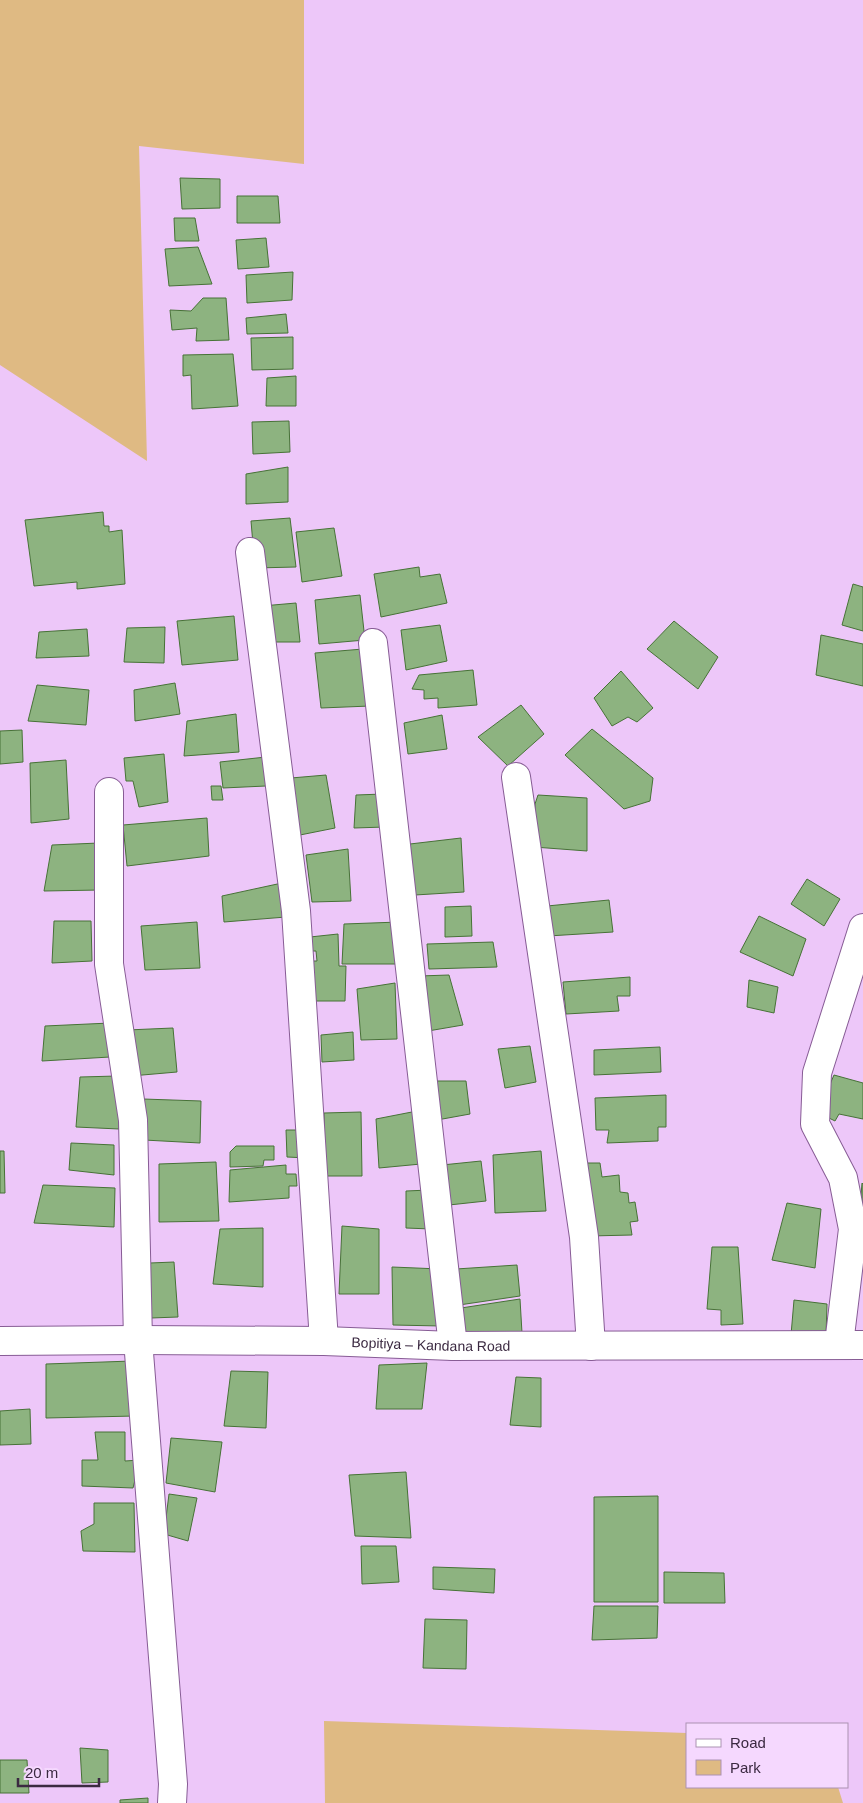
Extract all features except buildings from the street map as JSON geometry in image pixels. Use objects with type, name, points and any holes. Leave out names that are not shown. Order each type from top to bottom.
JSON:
[{"type":"street","points":[[250,552],[296,911],[324,1341]]},
{"type":"street","points":[[373,643],[453,1346]]},
{"type":"street","points":[[516,777],[584,1237],[591,1346]]},
{"type":"street","points":[[109,792],[109,964],[133,1120],[138,1340],[173,1784],[172,1803]]},
{"type":"street","points":[[851,1344],[853,1228],[843,1178],[815,1124],[817,1073],[863,928]]},
{"type":"street","name":"Bopitiya – Kandana Road","points":[[0,1341],[324,1341],[453,1346],[851,1344]]},
{"type":"green space","points":[[0,0],[304,0],[304,164],[139,146],[147,461],[0,365]]},
{"type":"green space","points":[[324,1721],[686,1733],[686,1788],[838,1788],[843,1803],[325,1803]]}]
